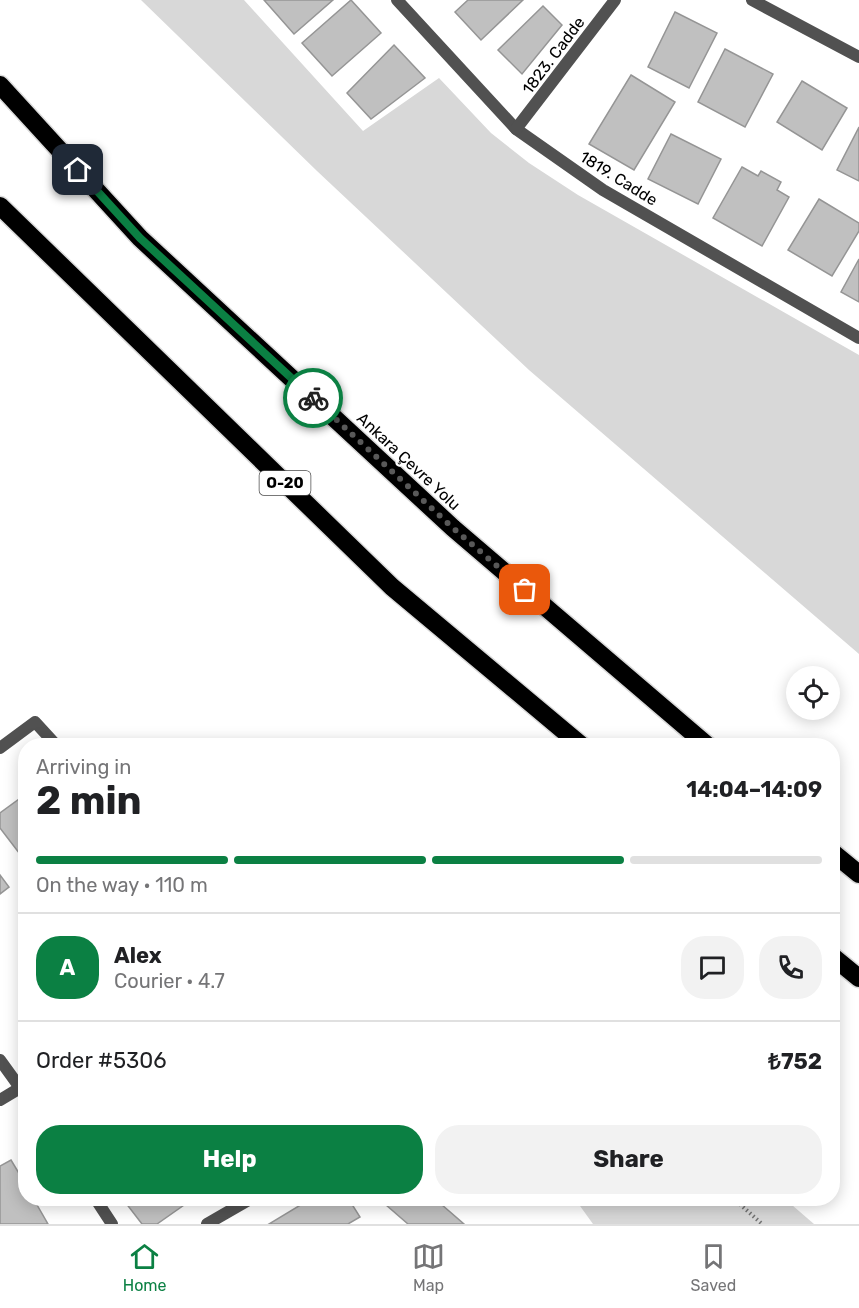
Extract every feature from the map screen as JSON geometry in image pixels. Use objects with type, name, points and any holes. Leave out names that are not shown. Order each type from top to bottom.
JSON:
[{"type":"highway","name":"Ankara Çevre Yolu","points":[[0,85],[140,238],[453,528],[699,738]]},
{"type":"highway","name":"O-20","points":[[0,206],[392,586],[572,738]]},
{"type":"highway","points":[[840,859],[859,874]]},
{"type":"highway","points":[[840,963],[859,978]]},
{"type":"street","name":"1819. Cadde","points":[[397,0],[516,129],[603,190],[859,338]]},
{"type":"street","name":"1823. Cadde","points":[[516,129],[615,0]]},
{"type":"street","points":[[752,0],[859,57]]},
{"type":"street","points":[[0,748],[35,722],[50,738]]},
{"type":"street","points":[[0,1060],[18,1085]]},
{"type":"street","points":[[0,1100],[18,1094]]},
{"type":"street","points":[[100,1206],[112,1224]]},
{"type":"street","points":[[207,1224],[238,1206]]},
{"type":"path","points":[[742,1206],[762,1224]]},
{"type":"shaded area","points":[[141,0],[244,0],[363,131],[439,78],[491,133],[529,163],[578,195],[859,355],[859,654],[529,370],[317,171]]},
{"type":"shaded area","points":[[580,1206],[793,1206],[814,1224],[593,1224]]},
{"type":"building","points":[[264,0],[333,0],[294,34]]},
{"type":"building","points":[[351,0],[381,33],[332,76],[302,43]]},
{"type":"building","points":[[468,0],[523,0],[481,40],[455,12]]},
{"type":"building","points":[[543,6],[562,25],[522,74],[498,50]]},
{"type":"building","points":[[675,12],[717,33],[689,88],[648,67]]},
{"type":"building","points":[[394,45],[425,78],[371,119],[347,93]]},
{"type":"building","points":[[725,49],[773,74],[745,127],[698,102]]},
{"type":"building","points":[[631,75],[675,102],[634,170],[589,144]]},
{"type":"building","points":[[802,81],[847,108],[822,150],[777,122]]},
{"type":"building","points":[[859,127],[859,181],[837,170]]},
{"type":"building","points":[[671,134],[721,159],[698,204],[648,179]]},
{"type":"building","points":[[742,167],[758,176],[761,171],[781,182],[777,190],[789,197],[762,246],[713,218]]},
{"type":"building","points":[[819,199],[859,223],[859,231],[832,276],[788,250]]},
{"type":"building","points":[[859,259],[859,302],[841,292]]},
{"type":"building","points":[[18,800],[18,852],[0,828],[0,813]]},
{"type":"building","points":[[0,875],[9,887],[0,894]]},
{"type":"building","points":[[11,1160],[18,1172],[18,1206],[38,1206],[48,1224],[0,1224],[0,1166]]},
{"type":"building","points":[[128,1206],[183,1206],[157,1224],[142,1224]]},
{"type":"building","points":[[299,1206],[353,1206],[360,1217],[348,1224],[269,1224]]},
{"type":"building","points":[[387,1206],[443,1206],[464,1224],[408,1224]]},
{"type":"way so far","points":[[313,398],[453,528],[525,590]]},
{"type":"route","points":[[78,170],[140,238],[313,398]]}]
